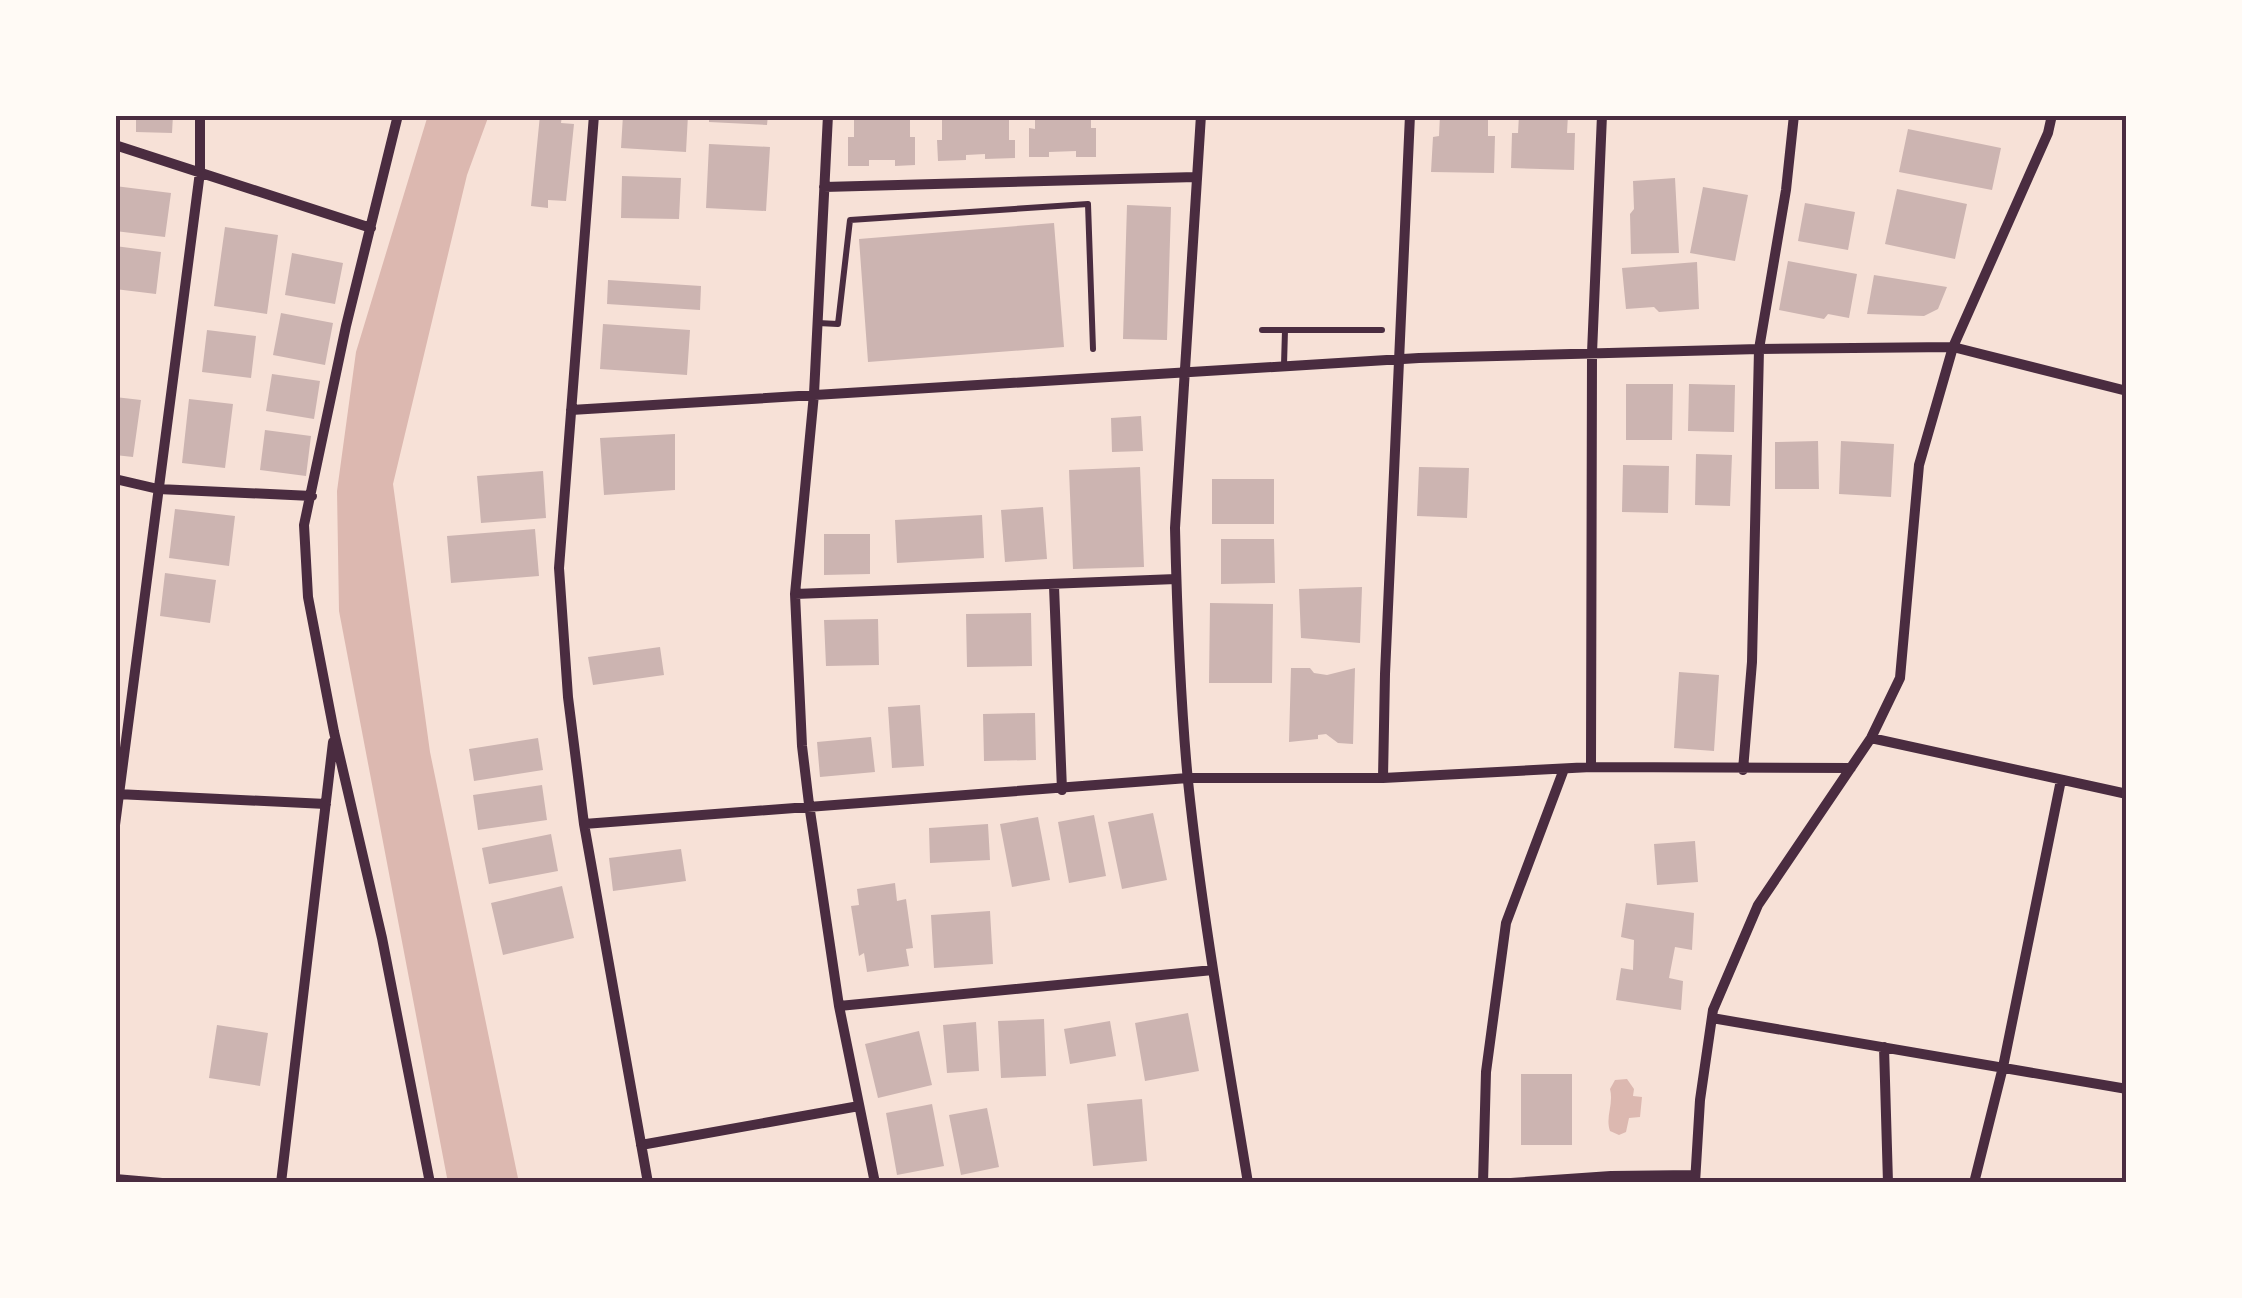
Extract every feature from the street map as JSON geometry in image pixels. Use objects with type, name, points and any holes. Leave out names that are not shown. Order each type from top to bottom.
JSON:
[{"type":"street","points":[[115,825],[200,172],[200,115]]},
{"type":"street","points":[[398,115],[346,326],[304,525],[308,596],[334,732],[382,938],[430,1183]]},
{"type":"street","points":[[594,115],[559,568],[568,697],[584,824],[648,1183]]},
{"type":"street","points":[[828,115],[814,394],[795,594],[802,746],[839,1006],[875,1183]]},
{"type":"street","points":[[1200,115],[1175,528],[1176,579],[1188,778],[1212,970],[1248,1183]]},
{"type":"street","points":[[1383,778],[1410,115]]},
{"type":"street","points":[[1592,767],[1592,353],[1602,115]]},
{"type":"street","points":[[1744,770],[1752,662],[1759,348],[1786,190],[1794,115]]},
{"type":"street","points":[[1511,1183],[1695,1179],[1700,1100],[1712,1018],[1758,905],[1871,738],[1900,678],[1919,465],[1953,347],[2048,134],[2052,115]]},
{"type":"street","points":[[115,145],[372,228]]},
{"type":"street","points":[[824,188],[1196,177]]},
{"type":"street","points":[[571,410],[1184,371],[1759,348],[1953,347],[2127,391]]},
{"type":"street","points":[[115,479],[158,489],[312,496]]},
{"type":"street","points":[[795,594],[1176,579]]},
{"type":"street","points":[[1054,586],[1062,790]]},
{"type":"street","points":[[280,1183],[334,732]]},
{"type":"street","points":[[1871,738],[2127,794]]},
{"type":"street","points":[[584,824],[1188,778],[1383,778],[1592,767],[1851,768]]},
{"type":"street","points":[[1483,1183],[1486,1072],[1506,924],[1564,768]]},
{"type":"street","points":[[1974,1183],[2003,1068],[2062,780]]},
{"type":"street","points":[[117,794],[326,804]]},
{"type":"street","points":[[839,1006],[1212,970]]},
{"type":"street","points":[[1712,1018],[2127,1089]]},
{"type":"street","points":[[1884,1047],[1888,1183]]},
{"type":"street","points":[[640,1145],[859,1106]]},
{"type":"street","points":[[115,1178],[162,1183]]},
{"type":"lane","points":[[818,323],[838,324],[850,220],[1088,204],[1093,349]]},
{"type":"lane","points":[[1262,330],[1382,330]]},
{"type":"lane","points":[[1284,366],[1285,330]]},
{"type":"shaded area","points":[[428,115],[489,115],[467,175],[393,484],[430,752],[519,1183],[448,1183],[339,611],[337,491],[356,352]]},
{"type":"shaded area","points":[[1627,1079],[1634,1089],[1633,1096],[1642,1097],[1640,1117],[1629,1118],[1626,1132],[1619,1135],[1610,1131],[1609,1126],[1610,1089],[1615,1080]]},
{"type":"building","points":[[136,115],[173,115],[172,133],[136,132]]},
{"type":"building","points":[[540,115],[562,115],[561,123],[574,124],[566,201],[548,200],[548,208],[531,206]]},
{"type":"building","points":[[623,115],[688,115],[686,152],[621,148]]},
{"type":"building","points":[[709,115],[768,115],[767,125],[709,122]]},
{"type":"building","points":[[854,115],[910,115],[915,165],[895,166],[895,160],[869,160],[869,166],[848,166],[848,137],[854,137]]},
{"type":"building","points":[[942,115],[1009,115],[1009,140],[1015,140],[1015,158],[985,159],[985,154],[966,155],[966,160],[938,161]]},
{"type":"building","points":[[1035,115],[1091,115],[1091,128],[1096,128],[1096,157],[1076,157],[1076,151],[1029,157],[1029,128],[1035,129]]},
{"type":"building","points":[[1440,115],[1488,115],[1488,136],[1495,136],[1494,173],[1431,172],[1433,137],[1439,136]]},
{"type":"building","points":[[1519,115],[1568,115],[1567,133],[1575,133],[1574,170],[1511,168],[1512,133],[1518,133]]},
{"type":"building","points":[[1908,129],[2001,148],[1992,190],[1899,172]]},
{"type":"building","points":[[709,144],[770,147],[766,211],[706,208]]},
{"type":"building","points":[[622,176],[681,178],[679,219],[621,218]]},
{"type":"building","points":[[1675,178],[1679,253],[1631,254],[1633,181]]},
{"type":"building","points":[[115,186],[171,193],[165,237],[115,231]]},
{"type":"building","points":[[1703,187],[1748,195],[1735,261],[1690,253]]},
{"type":"building","points":[[1897,189],[1967,204],[1955,259],[1885,244]]},
{"type":"building","points":[[1805,203],[1855,212],[1848,250],[1798,241]]},
{"type":"building","points":[[1127,205],[1171,207],[1167,340],[1123,339]]},
{"type":"building","points":[[1054,223],[1064,347],[868,362],[859,239]]},
{"type":"building","points":[[225,227],[278,235],[267,314],[214,306]]},
{"type":"building","points":[[115,246],[161,252],[156,294],[115,289]]},
{"type":"building","points":[[292,253],[343,263],[335,304],[285,295]]},
{"type":"building","points":[[1788,261],[1857,274],[1849,318],[1828,314],[1824,319],[1779,310]]},
{"type":"building","points":[[1697,262],[1699,309],[1626,309],[1622,268]]},
{"type":"building","points":[[1874,275],[1947,287],[1938,309],[1924,316],[1867,314]]},
{"type":"building","points":[[608,280],[701,286],[700,310],[607,304]]},
{"type":"building","points":[[281,313],[333,323],[325,365],[273,355]]},
{"type":"building","points":[[603,324],[690,330],[687,375],[600,369]]},
{"type":"building","points":[[207,330],[256,336],[251,378],[202,372]]},
{"type":"building","points":[[272,374],[320,381],[314,419],[266,411]]},
{"type":"building","points":[[1626,384],[1673,384],[1672,440],[1626,440]]},
{"type":"building","points":[[1689,384],[1735,385],[1734,432],[1688,431]]},
{"type":"building","points":[[115,397],[141,400],[133,457],[115,455]]},
{"type":"building","points":[[189,399],[233,404],[225,468],[182,463]]},
{"type":"building","points":[[1141,416],[1143,451],[1112,452],[1111,418]]},
{"type":"building","points":[[265,430],[311,436],[306,476],[260,470]]},
{"type":"building","points":[[675,434],[675,490],[604,495],[600,438]]},
{"type":"building","points":[[1818,441],[1819,489],[1775,489],[1775,442]]},
{"type":"building","points":[[1841,441],[1894,444],[1891,497],[1839,494]]},
{"type":"building","points":[[1696,454],[1732,455],[1730,506],[1695,505]]},
{"type":"building","points":[[1623,465],[1669,466],[1668,513],[1622,512]]},
{"type":"building","points":[[1140,467],[1144,567],[1073,569],[1069,470]]},
{"type":"building","points":[[1419,467],[1469,468],[1467,518],[1417,516]]},
{"type":"building","points":[[543,471],[546,518],[481,523],[477,476]]},
{"type":"building","points":[[1212,479],[1274,479],[1274,524],[1212,524]]},
{"type":"building","points":[[1043,507],[1047,559],[1005,562],[1001,510]]},
{"type":"building","points":[[175,509],[235,516],[229,566],[169,558]]},
{"type":"building","points":[[982,515],[984,558],[897,563],[895,520]]},
{"type":"building","points":[[535,529],[539,576],[451,583],[447,536]]},
{"type":"building","points":[[824,534],[870,534],[870,574],[824,575]]},
{"type":"building","points":[[1221,539],[1274,539],[1275,583],[1221,584]]},
{"type":"building","points":[[165,573],[216,580],[210,623],[160,616]]},
{"type":"building","points":[[1362,587],[1360,643],[1301,638],[1299,589]]},
{"type":"building","points":[[1210,603],[1273,604],[1272,683],[1209,683]]},
{"type":"building","points":[[1031,613],[1032,666],[967,667],[966,614]]},
{"type":"building","points":[[878,619],[879,665],[826,666],[824,620]]},
{"type":"building","points":[[660,647],[664,675],[593,685],[588,657]]},
{"type":"building","points":[[1291,668],[1310,668],[1314,673],[1327,675],[1355,668],[1353,744],[1338,743],[1326,734],[1318,735],[1318,739],[1289,742]]},
{"type":"building","points":[[1679,672],[1719,675],[1714,751],[1674,748]]},
{"type":"building","points":[[920,705],[924,766],[892,768],[888,707]]},
{"type":"building","points":[[1035,713],[1036,760],[984,761],[983,714]]},
{"type":"building","points":[[871,737],[875,772],[820,777],[817,742]]},
{"type":"building","points":[[538,738],[543,770],[474,781],[469,749]]},
{"type":"building","points":[[542,785],[547,820],[478,830],[473,795]]},
{"type":"building","points":[[1153,813],[1167,880],[1122,889],[1108,822]]},
{"type":"building","points":[[1094,815],[1106,876],[1069,883],[1058,822]]},
{"type":"building","points":[[1038,817],[1050,880],[1012,887],[1000,824]]},
{"type":"building","points":[[988,824],[990,860],[930,863],[929,828]]},
{"type":"building","points":[[551,834],[558,871],[489,884],[482,848]]},
{"type":"building","points":[[1695,841],[1698,882],[1657,885],[1654,844]]},
{"type":"building","points":[[681,849],[686,881],[613,891],[609,858]]},
{"type":"building","points":[[895,883],[897,901],[906,899],[913,948],[906,949],[909,966],[867,972],[864,953],[859,956],[851,906],[859,905],[857,889]]},
{"type":"building","points":[[562,886],[574,938],[503,955],[491,903]]},
{"type":"building","points":[[1626,903],[1694,913],[1692,950],[1675,947],[1669,978],[1683,981],[1681,1010],[1616,1000],[1621,968],[1633,970],[1634,940],[1621,937]]},
{"type":"building","points":[[990,911],[993,964],[934,968],[931,915]]},
{"type":"building","points":[[1188,1013],[1199,1071],[1145,1081],[1135,1023]]},
{"type":"building","points":[[1044,1019],[1046,1076],[1001,1078],[998,1021]]},
{"type":"building","points":[[1110,1021],[1116,1056],[1070,1064],[1064,1029]]},
{"type":"building","points":[[976,1022],[979,1071],[947,1073],[943,1025]]},
{"type":"building","points":[[217,1025],[268,1033],[260,1086],[209,1078]]},
{"type":"building","points":[[919,1031],[932,1085],[878,1098],[865,1044]]},
{"type":"building","points":[[1521,1074],[1572,1074],[1572,1145],[1521,1145]]},
{"type":"building","points":[[1142,1099],[1147,1161],[1093,1166],[1087,1104]]},
{"type":"building","points":[[932,1104],[944,1166],[897,1175],[886,1113]]},
{"type":"building","points":[[987,1108],[999,1167],[961,1175],[949,1115]]}]
